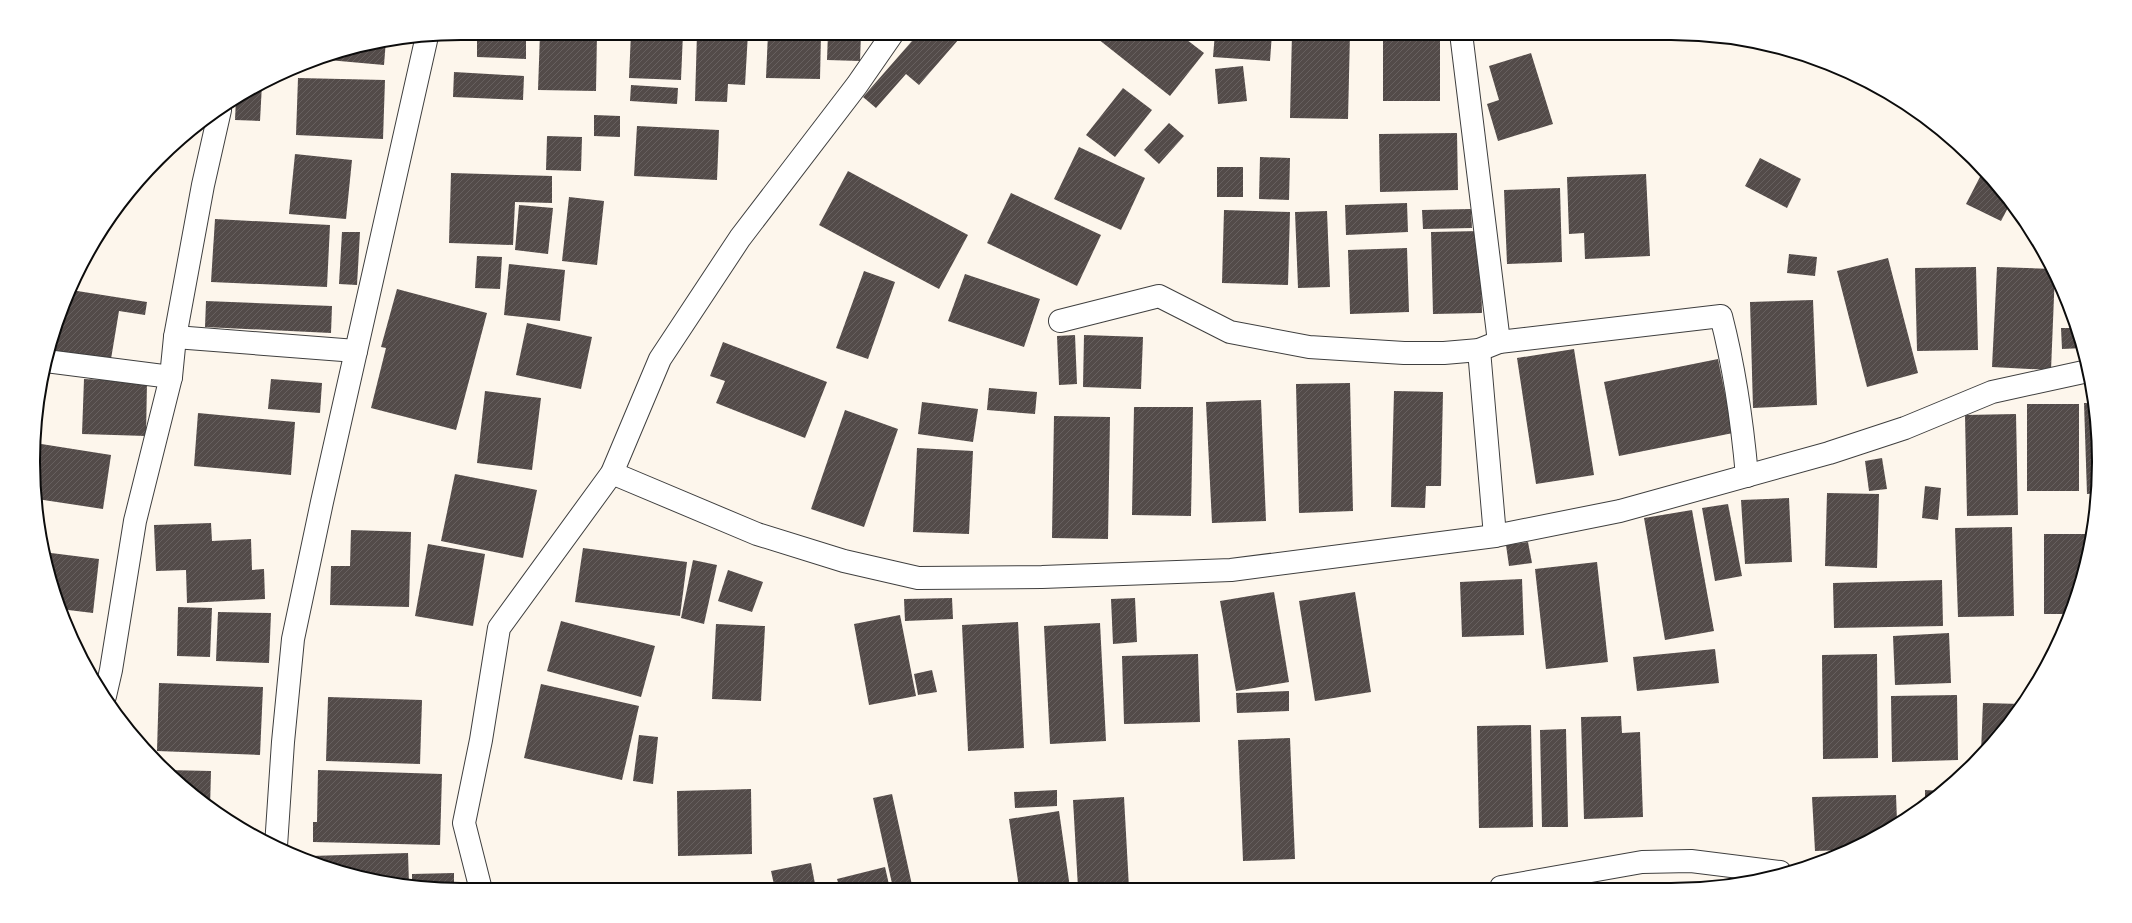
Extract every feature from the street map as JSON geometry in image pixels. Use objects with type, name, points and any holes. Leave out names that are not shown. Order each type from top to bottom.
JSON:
[{"type":"street","points":[[478,883],[464,823],[481,740],[498,628],[612,473],[660,359],[740,238],[857,85],[888,40]]},
{"type":"street","points":[[1462,40],[1499,342]]},
{"type":"street","points":[[276,841],[283,742],[293,639],[322,502],[426,42]]},
{"type":"street","points":[[106,688],[135,521],[171,377],[175,337],[203,185],[218,117]]},
{"type":"street","points":[[1060,321],[1159,296],[1230,332],[1309,347],[1404,353],[1444,353],[1479,350],[1499,342],[1721,316],[1733,362],[1741,415],[1747,476]]},
{"type":"street","points":[[175,337],[356,352]]},
{"type":"street","points":[[1479,350],[1495,536]]},
{"type":"street","points":[[52,362],[171,377]]},
{"type":"street","points":[[612,473],[757,534],[844,561],[918,578],[1042,577],[1231,570],[1495,536],[1620,511],[1829,453],[1905,428],[1992,392],[2082,372]]},
{"type":"street","points":[[1524,883],[1642,862],[1691,861],[1771,871]]},
{"type":"building","points":[[477,40],[526,40],[526,59],[477,57]]},
{"type":"building","points":[[540,40],[597,40],[596,91],[538,90]]},
{"type":"building","points":[[631,40],[683,40],[681,80],[629,78]]},
{"type":"building","points":[[697,40],[748,40],[745,85],[728,84],[727,102],[695,101]]},
{"type":"building","points":[[768,40],[821,40],[820,79],[766,78]]},
{"type":"building","points":[[828,40],[861,40],[860,61],[827,60]]},
{"type":"building","points":[[913,40],[958,40],[919,85],[906,74],[876,108],[863,97]]},
{"type":"building","points":[[1099,40],[1187,40],[1204,53],[1170,96]]},
{"type":"building","points":[[1214,40],[1272,40],[1270,61],[1213,57]]},
{"type":"building","points":[[1292,40],[1350,40],[1348,119],[1290,118]]},
{"type":"building","points":[[1383,40],[1440,40],[1440,101],[1383,101]]},
{"type":"building","points":[[385,47],[384,65],[332,60],[352,54]]},
{"type":"building","points":[[1531,53],[1553,124],[1498,141],[1487,104],[1499,100],[1489,66]]},
{"type":"building","points":[[1243,66],[1247,101],[1218,104],[1215,69]]},
{"type":"building","points":[[454,72],[524,76],[523,100],[453,97]]},
{"type":"building","points":[[298,78],[385,80],[383,139],[296,135]]},
{"type":"building","points":[[631,85],[678,88],[677,104],[630,101]]},
{"type":"building","points":[[1123,88],[1152,110],[1115,157],[1086,135]]},
{"type":"building","points":[[262,90],[260,121],[235,120],[236,106]]},
{"type":"building","points":[[594,115],[620,116],[620,137],[594,136]]},
{"type":"building","points":[[1169,123],[1184,136],[1159,164],[1144,150]]},
{"type":"building","points":[[637,126],[719,130],[717,180],[634,176]]},
{"type":"building","points":[[1457,133],[1458,190],[1380,192],[1379,134]]},
{"type":"building","points":[[547,136],[582,137],[581,171],[546,170]]},
{"type":"building","points":[[1079,147],[1145,178],[1121,230],[1054,199]]},
{"type":"building","points":[[295,154],[352,160],[346,219],[289,214]]},
{"type":"building","points":[[1260,157],[1290,158],[1289,200],[1259,199]]},
{"type":"building","points":[[1760,158],[1801,179],[1787,208],[1745,186]]},
{"type":"building","points":[[1217,167],[1243,167],[1243,197],[1217,197]]},
{"type":"building","points":[[848,171],[968,235],[939,289],[819,225]]},
{"type":"building","points":[[451,173],[552,176],[552,203],[515,202],[513,245],[449,243]]},
{"type":"building","points":[[1646,174],[1650,256],[1585,259],[1584,233],[1569,234],[1567,177]]},
{"type":"building","points":[[1980,176],[2008,209],[2001,221],[1966,204]]},
{"type":"building","points":[[1560,188],[1562,262],[1507,264],[1504,190]]},
{"type":"building","points":[[1011,193],[1101,235],[1077,286],[987,243]]},
{"type":"building","points":[[569,197],[604,201],[597,265],[562,261]]},
{"type":"building","points":[[1407,203],[1408,232],[1346,235],[1345,205]]},
{"type":"building","points":[[519,205],[553,208],[548,254],[515,250]]},
{"type":"building","points":[[1471,209],[1472,228],[1423,229],[1422,210]]},
{"type":"building","points":[[1224,210],[1290,212],[1288,285],[1222,283]]},
{"type":"building","points":[[1327,211],[1330,287],[1298,288],[1295,212]]},
{"type":"building","points":[[215,219],[330,225],[327,287],[211,282]]},
{"type":"building","points":[[1480,231],[1482,313],[1433,314],[1431,232]]},
{"type":"building","points":[[342,232],[360,232],[357,285],[339,284]]},
{"type":"building","points":[[1407,248],[1409,312],[1350,314],[1348,250]]},
{"type":"building","points":[[1789,254],[1817,257],[1815,276],[1787,273]]},
{"type":"building","points":[[477,256],[502,257],[500,289],[475,288]]},
{"type":"building","points":[[1888,258],[1918,373],[1867,387],[1837,271]]},
{"type":"building","points":[[509,264],[565,270],[560,321],[504,315]]},
{"type":"building","points":[[1976,267],[1978,350],[1917,351],[1915,268]]},
{"type":"building","points":[[1997,267],[2046,269],[2054,287],[2051,370],[1992,367]]},
{"type":"building","points":[[864,271],[895,282],[868,359],[836,348]]},
{"type":"building","points":[[965,274],[1040,299],[1024,347],[948,321]]},
{"type":"building","points":[[397,289],[487,313],[456,430],[371,408],[386,348],[381,347]]},
{"type":"building","points":[[76,291],[147,302],[145,315],[119,311],[111,359],[54,351],[62,326]]},
{"type":"building","points":[[1813,300],[1817,405],[1753,408],[1750,302]]},
{"type":"building","points":[[206,301],[332,306],[331,333],[205,327]]},
{"type":"building","points":[[527,323],[592,337],[581,389],[516,375]]},
{"type":"building","points":[[2061,328],[2071,328],[2077,348],[2062,349]]},
{"type":"building","points":[[1075,335],[1077,384],[1059,385],[1057,336]]},
{"type":"building","points":[[1084,335],[1143,337],[1141,389],[1083,387]]},
{"type":"building","points":[[723,342],[827,382],[805,438],[716,403],[725,381],[710,376]]},
{"type":"building","points":[[1574,349],[1594,475],[1536,484],[1517,358]]},
{"type":"building","points":[[1718,359],[1733,433],[1619,456],[1604,382]]},
{"type":"building","points":[[84,379],[147,382],[146,436],[82,434]]},
{"type":"building","points":[[271,379],[322,383],[320,413],[268,409]]},
{"type":"building","points":[[1350,383],[1353,511],[1299,513],[1296,384]]},
{"type":"building","points":[[989,388],[1037,392],[1035,414],[987,410]]},
{"type":"building","points":[[485,391],[541,398],[532,470],[477,463]]},
{"type":"building","points":[[1394,391],[1443,392],[1441,486],[1426,486],[1425,508],[1391,507]]},
{"type":"building","points":[[1261,400],[1266,521],[1212,523],[1206,402]]},
{"type":"building","points":[[922,402],[978,409],[973,442],[918,434]]},
{"type":"building","points":[[2084,403],[2088,403],[2088,406],[2092,462],[2091,494],[2087,494]]},
{"type":"building","points":[[2027,404],[2079,404],[2079,491],[2027,491]]},
{"type":"building","points":[[1134,407],[1193,407],[1191,516],[1132,515]]},
{"type":"building","points":[[845,410],[898,429],[864,527],[811,509]]},
{"type":"building","points":[[198,413],[295,422],[291,475],[194,466]]},
{"type":"building","points":[[2016,414],[2018,515],[1967,516],[1965,415]]},
{"type":"building","points":[[1054,416],[1110,417],[1108,539],[1052,538]]},
{"type":"building","points":[[41,444],[111,455],[103,509],[42,500]]},
{"type":"building","points":[[917,448],[973,451],[969,534],[913,532]]},
{"type":"building","points":[[1882,458],[1887,489],[1869,491],[1865,461]]},
{"type":"building","points":[[455,474],[537,490],[523,558],[441,541]]},
{"type":"building","points":[[1925,486],[1941,488],[1938,520],[1922,518]]},
{"type":"building","points":[[1827,493],[1879,494],[1877,568],[1825,566]]},
{"type":"building","points":[[1789,498],[1792,562],[1745,564],[1741,500]]},
{"type":"building","points":[[1728,504],[1742,576],[1715,581],[1702,508]]},
{"type":"building","points":[[1692,510],[1714,631],[1665,640],[1644,518]]},
{"type":"building","points":[[211,523],[212,541],[251,539],[252,570],[264,569],[265,599],[187,603],[186,570],[156,571],[154,525]]},
{"type":"building","points":[[2012,527],[2014,616],[1958,617],[1955,528]]},
{"type":"building","points":[[351,530],[411,532],[409,607],[330,605],[331,566],[350,566]]},
{"type":"building","points":[[2044,534],[2085,534],[2078,571],[2063,614],[2044,614]]},
{"type":"building","points":[[1528,542],[1532,563],[1509,566],[1506,545]]},
{"type":"building","points":[[428,544],[485,554],[473,626],[415,616]]},
{"type":"building","points":[[583,548],[687,562],[680,616],[575,602]]},
{"type":"building","points":[[50,553],[99,559],[93,613],[67,610],[54,571]]},
{"type":"building","points":[[693,560],[717,565],[704,624],[681,618]]},
{"type":"building","points":[[1597,562],[1608,662],[1546,669],[1535,569]]},
{"type":"building","points":[[728,570],[763,582],[752,612],[718,601]]},
{"type":"building","points":[[1522,579],[1524,635],[1462,637],[1460,582]]},
{"type":"building","points":[[1942,580],[1943,626],[1834,628],[1833,583]]},
{"type":"building","points":[[1274,592],[1289,682],[1236,691],[1220,601]]},
{"type":"building","points":[[1355,592],[1371,692],[1315,701],[1299,601]]},
{"type":"building","points":[[952,598],[953,619],[905,621],[904,599]]},
{"type":"building","points":[[1135,598],[1137,642],[1113,644],[1111,599]]},
{"type":"building","points":[[178,607],[212,608],[210,657],[177,656]]},
{"type":"building","points":[[218,612],[271,613],[269,663],[216,661]]},
{"type":"building","points":[[900,615],[916,696],[869,705],[854,624]]},
{"type":"building","points":[[561,621],[655,646],[641,697],[547,671]]},
{"type":"building","points":[[1018,622],[1024,748],[968,751],[962,625]]},
{"type":"building","points":[[1100,623],[1106,741],[1050,744],[1044,626]]},
{"type":"building","points":[[716,624],[765,626],[761,701],[712,699]]},
{"type":"building","points":[[1949,633],[1951,683],[1895,685],[1893,636]]},
{"type":"building","points":[[1715,649],[1719,683],[1637,691],[1633,657]]},
{"type":"building","points":[[1198,654],[1200,722],[1124,724],[1122,656]]},
{"type":"building","points":[[1877,654],[1878,758],[1823,759],[1822,655]]},
{"type":"building","points":[[932,670],[937,692],[918,695],[914,674]]},
{"type":"building","points":[[159,683],[263,687],[260,755],[157,751]]},
{"type":"building","points":[[541,684],[639,706],[622,780],[524,758]]},
{"type":"building","points":[[1289,691],[1289,711],[1237,713],[1236,693]]},
{"type":"building","points":[[1957,695],[1958,760],[1892,762],[1891,696]]},
{"type":"building","points":[[328,697],[422,700],[420,764],[326,761]]},
{"type":"building","points":[[1983,703],[2015,704],[2005,718],[1981,746]]},
{"type":"building","points":[[1621,716],[1622,733],[1640,732],[1643,817],[1584,819],[1581,717]]},
{"type":"building","points":[[1531,725],[1533,827],[1479,828],[1477,726]]},
{"type":"building","points":[[1566,729],[1568,827],[1542,827],[1540,730]]},
{"type":"building","points":[[639,735],[658,737],[653,784],[633,781]]},
{"type":"building","points":[[1290,738],[1295,859],[1243,861],[1238,740]]},
{"type":"building","points":[[175,770],[211,771],[210,800]]},
{"type":"building","points":[[318,770],[442,774],[440,845],[313,842],[313,822],[317,822]]},
{"type":"building","points":[[751,789],[752,854],[678,856],[677,791]]},
{"type":"building","points":[[1057,790],[1057,806],[1015,808],[1014,792]]},
{"type":"building","points":[[1925,790],[1933,790],[1927,796],[1925,797]]},
{"type":"building","points":[[892,794],[912,883],[892,883],[873,798]]},
{"type":"building","points":[[1896,795],[1897,817],[1857,840],[1833,850],[1815,851],[1812,797]]},
{"type":"building","points":[[1124,797],[1129,883],[1078,883],[1073,800]]},
{"type":"building","points":[[1059,811],[1069,883],[1018,883],[1009,819]]},
{"type":"building","points":[[408,853],[409,879],[352,869],[313,856]]},
{"type":"building","points":[[811,863],[815,883],[774,883],[771,871]]},
{"type":"building","points":[[885,867],[889,883],[838,883],[837,879]]},
{"type":"building","points":[[454,873],[454,883],[412,880],[412,874]]}]
